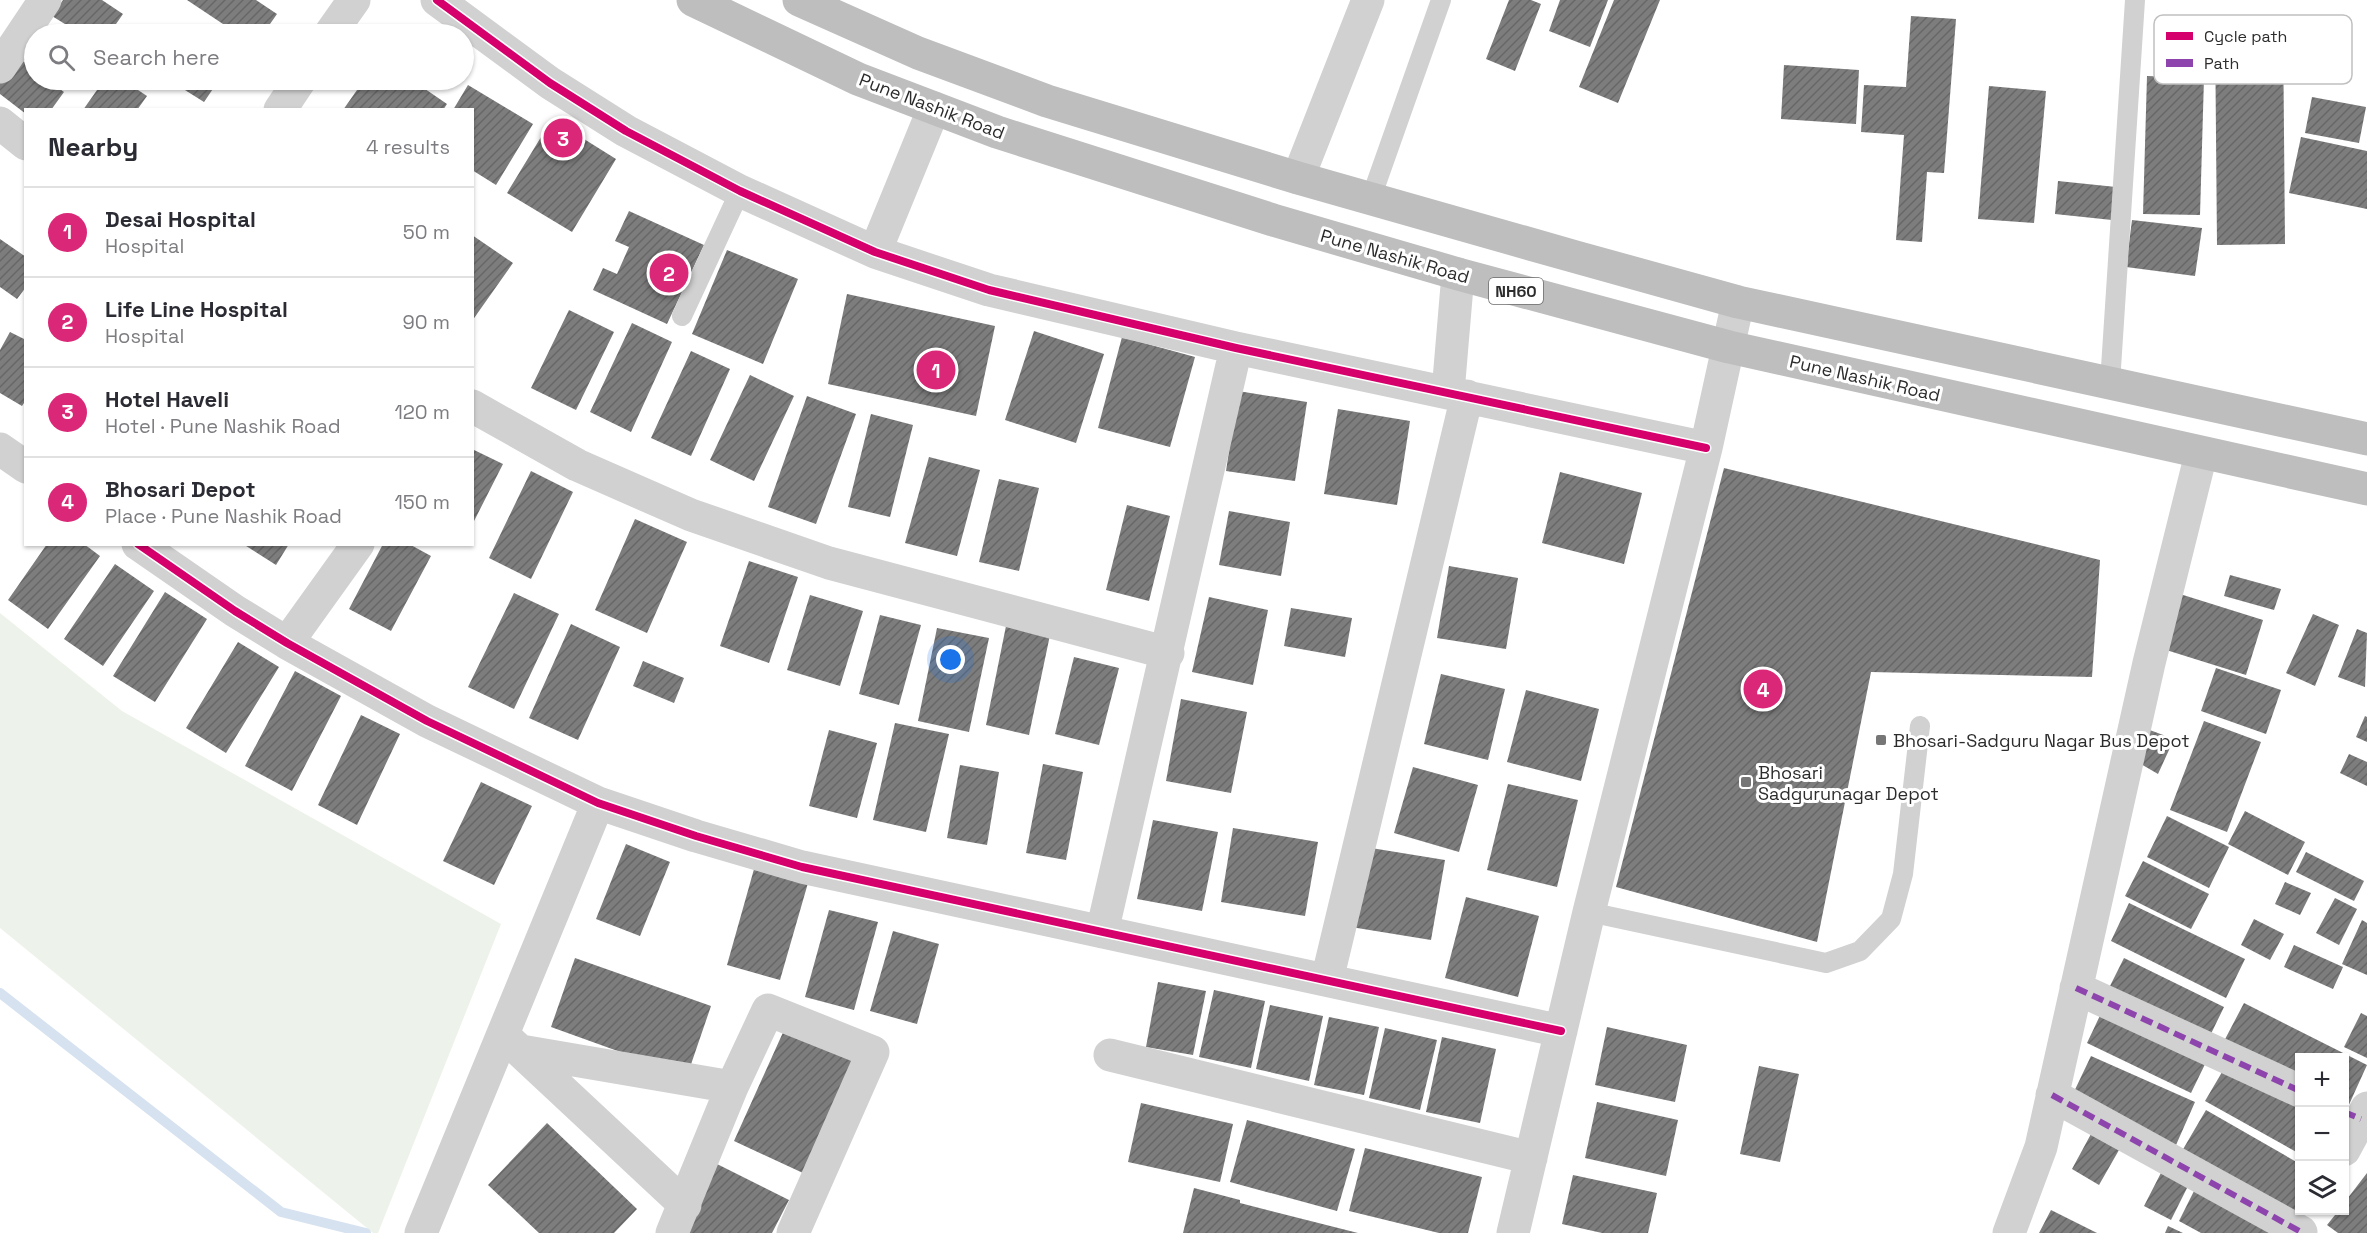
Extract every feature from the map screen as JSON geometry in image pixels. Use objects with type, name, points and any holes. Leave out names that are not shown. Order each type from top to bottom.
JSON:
[{"type":"highway","name":"Pune Nashik Road","points":[[693,0],[719,15],[858,79],[997,132],[1262,216],[1458,274],[1729,347],[2201,454],[2367,489]]},
{"type":"highway","points":[[799,0],[918,53],[1047,101],[1298,178],[1738,302],[2367,439]]},
{"type":"street","points":[[29,24],[45,0]]},
{"type":"street","points":[[337,24],[354,0]]},
{"type":"street","points":[[437,0],[469,24]]},
{"type":"street","points":[[1298,178],[1368,0]]},
{"type":"street","points":[[474,28],[550,84],[627,131],[740,191],[875,252],[989,290],[1236,348],[1706,448]]},
{"type":"street","points":[[0,67],[24,31]]},
{"type":"street","points":[[281,108],[293,90]]},
{"type":"street","points":[[875,252],[934,108]]},
{"type":"street","points":[[0,123],[24,142]]},
{"type":"street","points":[[1327,980],[1458,394],[1458,274]]},
{"type":"street","points":[[1513,1233],[1589,912],[1706,448],[1738,302]]},
{"type":"street","points":[[1102,932],[1168,653],[1236,348]]},
{"type":"street","points":[[474,407],[577,465],[712,522],[829,563],[1168,653]]},
{"type":"street","points":[[0,449],[24,466]]},
{"type":"street","points":[[2009,1233],[2041,1148],[2149,663],[2201,454]]},
{"type":"street","points":[[141,546],[235,611],[287,643],[427,721],[598,803],[696,836],[802,867],[1561,1031]]},
{"type":"street","points":[[287,643],[357,546]]},
{"type":"street","points":[[421,1233],[457,1148],[512,1043],[598,803]]},
{"type":"street","points":[[2076,988],[2295,1089]]},
{"type":"street","points":[[512,1043],[679,1219],[732,1087],[768,1010],[873,1052],[793,1233]]},
{"type":"street","points":[[512,1043],[732,1087]]},
{"type":"street","points":[[1110,1055],[1531,1158]]},
{"type":"street","points":[[2052,1095],[2304,1225]]},
{"type":"street","points":[[2349,1137],[2358,1113]]},
{"type":"lane","points":[[1371,198],[1440,0]]},
{"type":"lane","points":[[2110,383],[2135,0]]},
{"type":"lane","points":[[682,316],[740,191]]},
{"type":"lane","points":[[1589,912],[1826,963],[1860,951],[1880,933],[1891,919],[1894,908],[1903,873],[1920,726]]},
{"type":"shaded area","points":[[0,613],[122,711],[501,924],[378,1233],[373,1233],[0,928]]},
{"type":"building","points":[[63,0],[102,0],[123,14],[116,24],[65,24],[52,16]]},
{"type":"building","points":[[187,0],[256,0],[277,14],[270,24],[223,24]]},
{"type":"building","points":[[1509,0],[1531,0],[1541,4],[1515,71],[1486,59]]},
{"type":"building","points":[[1560,0],[1608,0],[1590,47],[1549,31]]},
{"type":"building","points":[[1614,0],[1660,0],[1618,103],[1579,87]]},
{"type":"building","points":[[1911,16],[1956,19],[1944,173],[1927,172],[1922,242],[1896,240],[1904,135],[1861,132],[1864,85],[1906,87]]},
{"type":"building","points":[[17,56],[24,62],[24,90],[61,90],[64,92],[52,108],[24,108],[24,112],[0,94],[0,78]]},
{"type":"building","points":[[1784,65],[1859,70],[1856,124],[1781,119]]},
{"type":"building","points":[[2147,76],[2154,76],[2154,84],[2204,84],[2200,215],[2143,214]]},
{"type":"building","points":[[2216,84],[2284,84],[2285,244],[2217,245]]},
{"type":"building","points":[[1989,86],[2046,91],[2034,223],[1978,219]]},
{"type":"building","points":[[474,89],[533,124],[496,185],[474,171],[474,108],[454,108],[465,90]]},
{"type":"building","points":[[97,90],[138,90],[147,96],[138,108],[84,108]]},
{"type":"building","points":[[185,90],[212,90],[204,102]]},
{"type":"building","points":[[357,90],[427,90],[447,104],[444,108],[344,108]]},
{"type":"building","points":[[2312,97],[2366,107],[2359,143],[2305,133]]},
{"type":"building","points":[[552,119],[616,159],[572,232],[507,193]]},
{"type":"building","points":[[2301,137],[2367,151],[2367,209],[2289,193]]},
{"type":"building","points":[[2058,181],[2116,187],[2112,220],[2055,214]]},
{"type":"building","points":[[629,211],[704,245],[667,324],[593,290],[603,268],[617,274],[629,247],[615,241]]},
{"type":"building","points":[[2132,220],[2202,228],[2195,276],[2126,267]]},
{"type":"building","points":[[474,236],[513,263],[474,318]]},
{"type":"building","points":[[0,239],[24,256],[24,290],[17,299],[0,287]]},
{"type":"building","points":[[727,250],[798,279],[763,364],[692,334]]},
{"type":"building","points":[[847,294],[995,326],[976,416],[828,384]]},
{"type":"building","points":[[569,310],[614,332],[576,410],[531,388]]},
{"type":"building","points":[[632,323],[672,342],[631,432],[590,412]]},
{"type":"building","points":[[1034,331],[1104,354],[1076,443],[1005,420]]},
{"type":"building","points":[[10,332],[24,339],[24,403],[22,406],[0,393],[0,350]]},
{"type":"building","points":[[1122,337],[1195,357],[1170,447],[1098,428]]},
{"type":"building","points":[[691,351],[730,369],[691,456],[651,438]]},
{"type":"building","points":[[750,375],[794,396],[754,481],[710,460]]},
{"type":"building","points":[[1238,391],[1307,402],[1295,481],[1226,471]]},
{"type":"building","points":[[807,396],[856,414],[816,524],[768,507]]},
{"type":"building","points":[[1338,409],[1410,421],[1397,505],[1324,494]]},
{"type":"building","points":[[871,414],[913,425],[890,517],[848,507]]},
{"type":"building","points":[[474,450],[503,464],[474,521]]},
{"type":"building","points":[[929,457],[980,470],[957,556],[905,543]]},
{"type":"building","name":"Bhosari Sadgurunagar Depot","points":[[1724,468],[2100,560],[2092,677],[1871,672],[1817,942],[1616,887]]},
{"type":"building","points":[[531,471],[573,492],[531,579],[489,558]]},
{"type":"building","points":[[1560,472],[1642,493],[1624,564],[1542,543]]},
{"type":"building","points":[[999,479],[1039,488],[1019,571],[979,562]]},
{"type":"building","points":[[1127,505],[1170,516],[1149,601],[1106,590]]},
{"type":"building","points":[[1229,511],[1290,522],[1281,576],[1219,565]]},
{"type":"building","points":[[635,519],[687,542],[647,633],[595,610]]},
{"type":"building","points":[[46,546],[87,546],[100,556],[48,629],[8,600]]},
{"type":"building","points":[[246,546],[288,546],[276,565]]},
{"type":"building","points":[[382,546],[413,546],[431,556],[391,631],[349,609]]},
{"type":"building","points":[[749,561],[798,577],[769,663],[720,646]]},
{"type":"building","points":[[115,564],[154,591],[103,666],[64,639]]},
{"type":"building","points":[[1449,566],[1518,578],[1506,649],[1437,638]]},
{"type":"building","points":[[2230,575],[2281,589],[2274,610],[2224,596]]},
{"type":"building","points":[[165,592],[207,619],[155,702],[113,676]]},
{"type":"building","points":[[514,593],[559,614],[514,709],[468,687]]},
{"type":"building","points":[[2180,594],[2263,620],[2246,675],[2163,649]]},
{"type":"building","points":[[810,595],[863,611],[840,686],[787,670]]},
{"type":"building","points":[[1209,597],[1268,610],[1253,685],[1192,672]]},
{"type":"building","points":[[1291,608],[1352,618],[1345,657],[1284,646]]},
{"type":"building","points":[[2313,614],[2339,625],[2315,686],[2286,673]]},
{"type":"building","points":[[880,615],[921,625],[899,705],[859,694]]},
{"type":"building","points":[[571,624],[620,647],[578,740],[529,718]]},
{"type":"building","points":[[1006,626],[1050,635],[1029,735],[986,725]]},
{"type":"building","points":[[937,628],[989,638],[969,732],[918,721]]},
{"type":"building","points":[[2357,629],[2367,633],[2365,687],[2338,677]]},
{"type":"building","points":[[238,642],[279,667],[226,753],[186,728]]},
{"type":"building","points":[[1074,657],[1119,668],[1099,745],[1055,734]]},
{"type":"building","points":[[643,661],[684,678],[674,703],[633,686]]},
{"type":"building","points":[[2216,668],[2281,690],[2266,734],[2201,711]]},
{"type":"building","points":[[295,671],[341,696],[292,791],[245,766]]},
{"type":"building","points":[[1441,674],[1505,689],[1488,760],[1424,744]]},
{"type":"building","points":[[1526,690],[1599,709],[1581,781],[1507,762]]},
{"type":"building","points":[[1181,699],[1247,712],[1231,793],[1166,781]]},
{"type":"building","points":[[361,715],[400,734],[357,825],[318,805]]},
{"type":"building","points":[[2365,716],[2367,717],[2367,742],[2356,737]]},
{"type":"building","points":[[2204,721],[2261,742],[2227,832],[2170,810]]},
{"type":"building","points":[[895,723],[949,734],[926,832],[873,820]]},
{"type":"building","points":[[2147,729],[2174,739],[2158,774],[2134,760]]},
{"type":"building","points":[[829,730],[877,743],[857,818],[809,806]]},
{"type":"building","points":[[2349,754],[2367,762],[2367,786],[2340,773]]},
{"type":"building","points":[[1043,764],[1083,772],[1066,860],[1026,853]]},
{"type":"building","points":[[960,765],[999,772],[987,845],[947,838]]},
{"type":"building","points":[[1413,767],[1478,785],[1459,852],[1394,833]]},
{"type":"building","points":[[481,782],[532,806],[494,885],[443,861]]},
{"type":"building","points":[[1508,784],[1578,800],[1557,887],[1487,870]]},
{"type":"building","points":[[2245,811],[2305,842],[2288,875],[2228,844]]},
{"type":"building","points":[[2167,816],[2229,847],[2209,888],[2147,857]]},
{"type":"building","points":[[1153,820],[1218,832],[1202,911],[1137,899]]},
{"type":"building","points":[[1233,828],[1318,842],[1305,916],[1221,902]]},
{"type":"building","points":[[626,844],[670,862],[640,936],[596,919]]},
{"type":"building","points":[[1365,847],[1445,860],[1431,940],[1351,927]]},
{"type":"building","points":[[2306,852],[2364,881],[2354,901],[2296,872]]},
{"type":"building","points":[[2143,861],[2209,894],[2191,929],[2125,896]]},
{"type":"building","points":[[756,862],[810,876],[780,980],[727,965]]},
{"type":"building","points":[[2285,882],[2311,893],[2300,915],[2275,904]]},
{"type":"building","points":[[1466,897],[1539,916],[1518,997],[1445,978]]},
{"type":"building","points":[[2335,898],[2357,909],[2339,945],[2316,933]]},
{"type":"building","points":[[2129,903],[2245,959],[2226,998],[2111,941]]},
{"type":"building","points":[[829,910],[878,922],[854,1010],[805,997]]},
{"type":"building","points":[[2254,919],[2284,934],[2270,960],[2241,945]]},
{"type":"building","points":[[2362,920],[2367,923],[2367,975],[2342,964]]},
{"type":"building","points":[[893,931],[939,944],[917,1024],[870,1011]]},
{"type":"building","points":[[2294,945],[2343,967],[2333,989],[2284,967]]},
{"type":"building","points":[[575,958],[711,1006],[687,1076],[551,1027]]},
{"type":"building","points":[[2124,958],[2224,1007],[2207,1042],[2106,994]]},
{"type":"building","points":[[1158,982],[1206,991],[1193,1055],[1146,1047]]},
{"type":"building","points":[[1214,990],[1265,1001],[1251,1068],[1199,1057]]},
{"type":"building","points":[[2244,1003],[2343,1053],[2295,1053],[2295,1082],[2222,1045]]},
{"type":"building","points":[[1270,1005],[1323,1016],[1309,1081],[1256,1069]]},
{"type":"building","points":[[2105,1005],[2209,1056],[2191,1093],[2087,1043]]},
{"type":"building","points":[[2361,1013],[2367,1016],[2367,1058],[2344,1047]]},
{"type":"building","points":[[1329,1017],[1379,1027],[1364,1095],[1314,1085]]},
{"type":"building","points":[[1607,1027],[1687,1045],[1675,1102],[1595,1085]]},
{"type":"building","points":[[785,1028],[855,1061],[803,1173],[734,1141]]},
{"type":"building","points":[[1385,1028],[1437,1040],[1420,1110],[1369,1098]]},
{"type":"building","points":[[1442,1037],[1496,1049],[1480,1123],[1426,1112]]},
{"type":"building","points":[[2091,1056],[2195,1102],[2176,1145],[2071,1098]]},
{"type":"building","points":[[2349,1056],[2367,1065],[2349,1105]]},
{"type":"building","points":[[2228,1062],[2295,1098],[2295,1151],[2205,1101]]},
{"type":"building","points":[[1759,1066],[1799,1074],[1780,1162],[1740,1154]]},
{"type":"building","points":[[1597,1102],[1678,1120],[1666,1176],[1585,1158]]},
{"type":"building","points":[[1141,1103],[1233,1124],[1220,1182],[1128,1162]]},
{"type":"building","points":[[2206,1110],[2295,1161],[2295,1215],[2298,1215],[2297,1217],[2182,1151]]},
{"type":"building","points":[[1247,1120],[1355,1149],[1337,1211],[1230,1182]]},
{"type":"building","points":[[547,1123],[637,1209],[614,1233],[539,1233],[488,1185]]},
{"type":"building","points":[[2091,1134],[2119,1150],[2099,1185],[2072,1169]]},
{"type":"building","points":[[1365,1148],[1482,1177],[1468,1233],[1439,1233],[1349,1211]]},
{"type":"building","points":[[717,1164],[789,1200],[772,1233],[682,1233]]},
{"type":"building","points":[[2164,1167],[2191,1180],[2171,1220],[2144,1206]]},
{"type":"building","points":[[2367,1173],[2367,1233],[2338,1233],[2327,1225],[2335,1215],[2349,1215],[2349,1196]]},
{"type":"building","points":[[1573,1175],[1657,1193],[1648,1233],[1602,1233],[1562,1224]]},
{"type":"building","points":[[2200,1179],[2291,1233],[2201,1233],[2179,1221]]},
{"type":"building","points":[[1194,1188],[1240,1200],[1240,1203],[1358,1233],[1183,1233]]},
{"type":"building","points":[[2051,1210],[2097,1233],[2039,1233]]},
{"type":"building","points":[[2168,1226],[2183,1233],[2165,1233]]},
{"type":"waterway","points":[[0,993],[281,1212],[366,1233]]},
{"type":"marked path","points":[[2076,988],[2295,1089]]},
{"type":"marked path","points":[[2052,1095],[2301,1232]]},
{"type":"marked path","points":[[2349,1114],[2361,1119]]},
{"type":"cycle path","points":[[437,0],[470,24]]},
{"type":"cycle path","points":[[474,27],[550,83],[626,131],[740,191],[875,252],[989,290],[1236,348],[1706,448]]},
{"type":"cycle path","points":[[141,546],[235,611],[287,643],[427,721],[598,803],[696,836],[802,867],[1561,1031]]},
{"type":"place","name":"Hotel Haveli","points":[[563,138]]},
{"type":"place","name":"Life Line Hospital","points":[[669,273]]},
{"type":"place","name":"Desai Hospital","points":[[936,370]]},
{"type":"place","name":"Bhosari Depot","points":[[1763,689]]},
{"type":"place","name":"Bhosari-Sadguru Nagar Bus Depot","points":[[1881,740]]},
{"type":"place","name":"Bhosari Sadgurunagar Depot","points":[[1746,782]]}]
